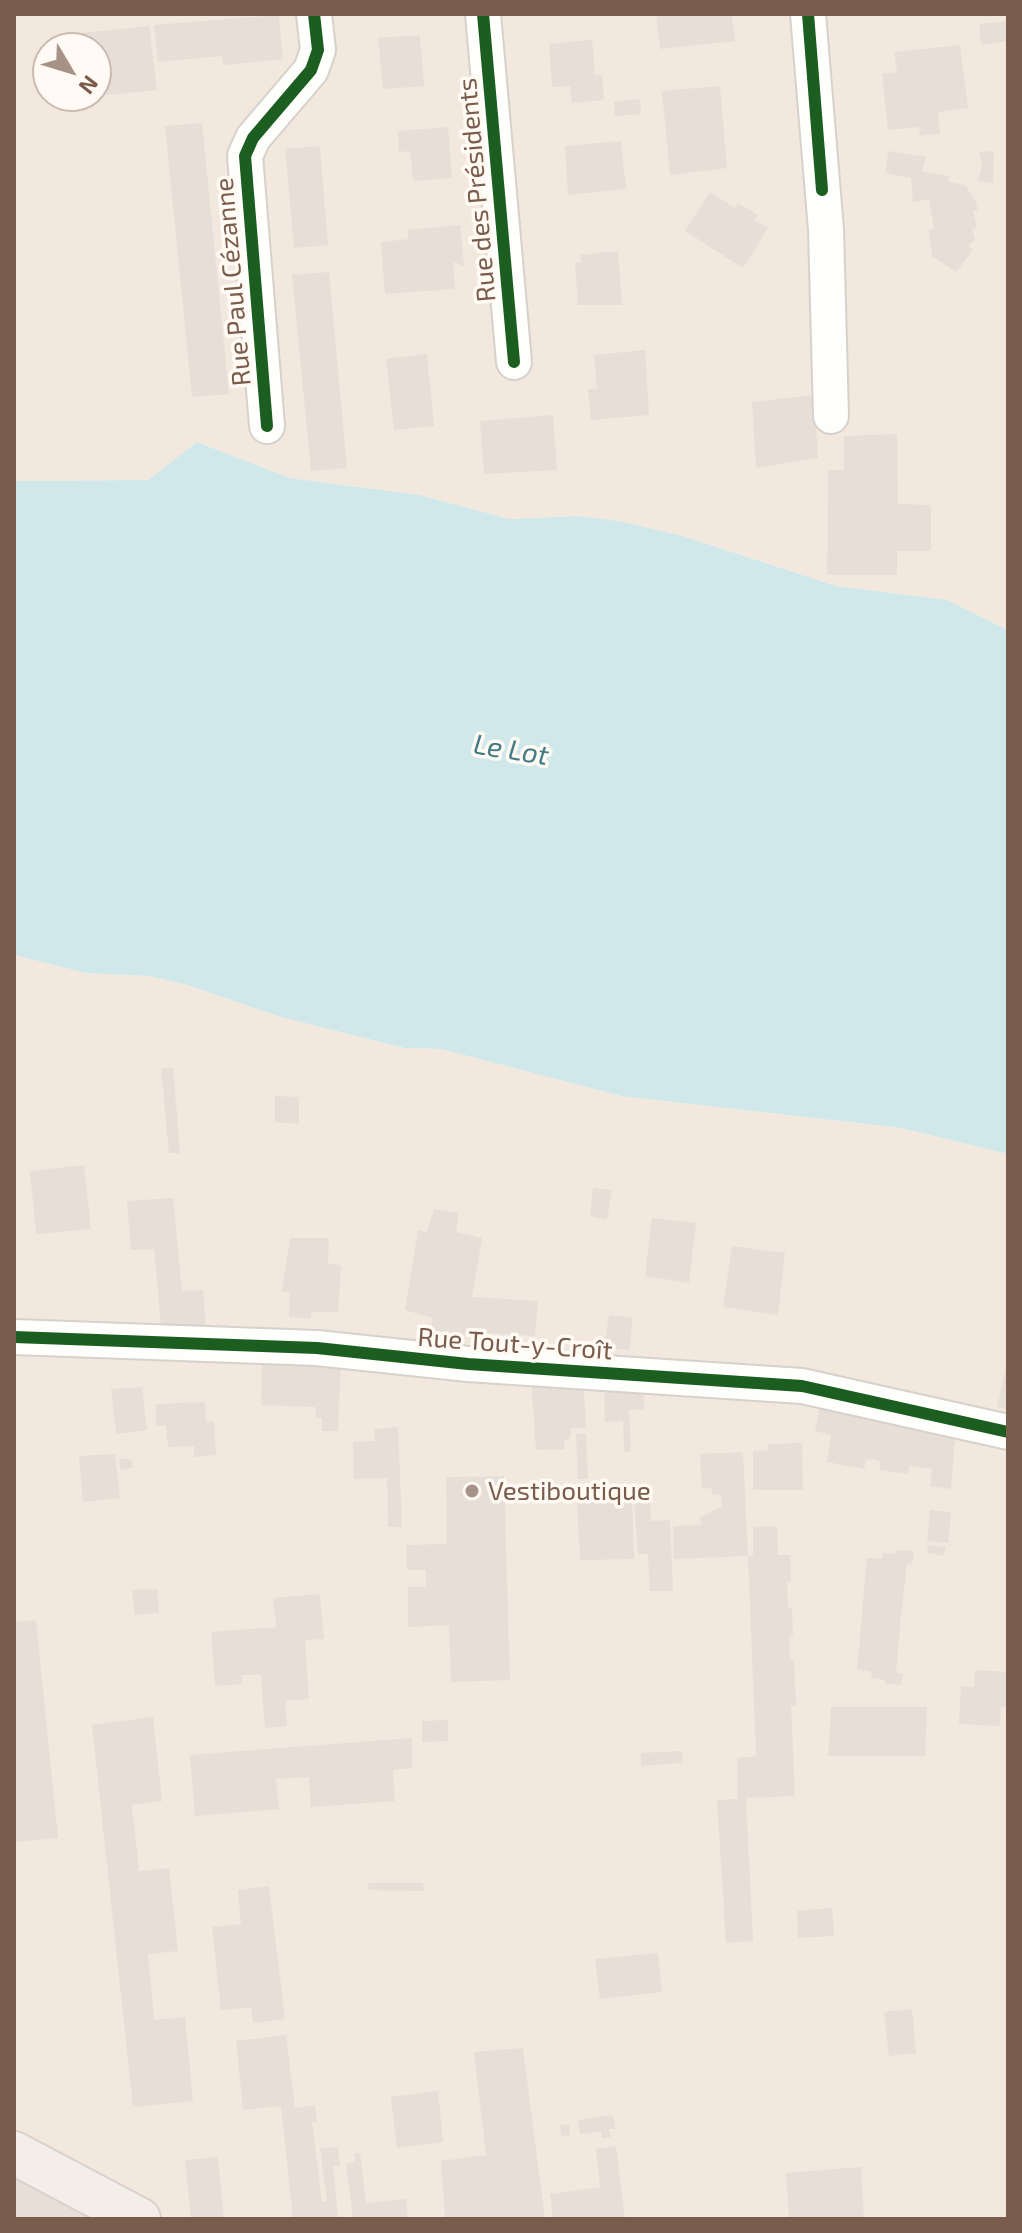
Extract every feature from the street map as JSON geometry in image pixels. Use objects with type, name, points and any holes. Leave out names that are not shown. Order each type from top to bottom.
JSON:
[{"type":"main road","points":[[14,2153],[139,2219]]},
{"type":"street","name":"Rue Paul Cézanne","points":[[267,426],[245,156],[253,138],[311,70],[318,50],[314,14]]},
{"type":"street","name":"Rue des Présidents","points":[[483,14],[514,362]]},
{"type":"street","points":[[808,14],[822,190],[831,416]]},
{"type":"street","name":"Rue Tout-y-Croît","points":[[14,1337],[317,1348],[468,1364],[802,1386],[1008,1432]]},
{"type":"shaded area","points":[[14,14],[1008,14],[1008,630],[947,600],[836,586],[683,536],[619,521],[577,516],[509,519],[420,495],[290,478],[197,442],[149,480],[14,481]]},
{"type":"shaded area","points":[[14,955],[85,973],[149,976],[187,985],[281,1017],[403,1048],[441,1049],[621,1096],[901,1128],[1008,1154],[1008,2219],[14,2219]]},
{"type":"water","name":"Le Lot","points":[[197,442],[290,478],[420,495],[509,519],[577,516],[619,521],[683,536],[836,586],[947,600],[1008,630],[1008,1154],[901,1128],[621,1096],[441,1049],[404,1048],[281,1017],[187,985],[149,976],[85,973],[14,955],[14,481],[148,480]]},
{"type":"building","points":[[656,14],[732,14],[735,41],[660,49]]},
{"type":"building","points":[[279,15],[283,59],[223,65],[222,56],[158,62],[154,25]]},
{"type":"building","points":[[1008,21],[1008,41],[981,45],[979,24]]},
{"type":"building","points":[[149,26],[157,90],[112,94],[112,32],[90,32]]},
{"type":"building","points":[[420,35],[424,86],[383,89],[378,38]]},
{"type":"building","points":[[592,40],[595,75],[602,75],[604,100],[572,103],[570,86],[552,87],[549,44]]},
{"type":"building","points":[[960,45],[968,108],[938,112],[940,133],[920,136],[919,127],[888,130],[882,74],[897,72],[894,52]]},
{"type":"building","points":[[720,86],[727,168],[670,175],[662,91]]},
{"type":"building","points":[[640,99],[641,114],[615,116],[614,102]]},
{"type":"building","points":[[202,123],[229,394],[192,397],[165,126]]},
{"type":"building","points":[[448,127],[452,178],[413,181],[410,151],[399,152],[398,131]]},
{"type":"building","points":[[621,141],[626,189],[568,195],[565,146]]},
{"type":"building","points":[[320,146],[328,245],[294,248],[285,149]]},
{"type":"building","points":[[888,151],[926,157],[922,172],[949,176],[948,182],[965,185],[976,202],[978,210],[973,210],[977,228],[972,229],[975,239],[968,246],[973,250],[956,272],[932,256],[929,230],[934,229],[929,199],[913,202],[911,178],[886,173]]},
{"type":"building","points":[[994,151],[993,183],[978,181],[982,166],[979,152]]},
{"type":"building","points":[[710,192],[735,208],[738,203],[758,215],[754,220],[768,228],[743,268],[685,231]]},
{"type":"building","points":[[460,225],[464,266],[453,262],[455,289],[385,294],[381,242],[409,239],[407,230]]},
{"type":"building","points":[[618,251],[622,305],[578,305],[575,263],[581,262],[580,255]]},
{"type":"building","points":[[329,272],[347,468],[311,471],[292,275]]},
{"type":"building","points":[[645,350],[649,415],[591,420],[588,389],[597,389],[594,355]]},
{"type":"building","points":[[427,354],[434,426],[394,430],[386,359]]},
{"type":"building","points":[[814,395],[818,458],[756,468],[752,402]]},
{"type":"building","points":[[553,415],[557,470],[484,474],[480,421]]},
{"type":"building","points":[[897,434],[898,504],[931,505],[931,551],[897,551],[897,575],[827,575],[828,470],[844,470],[844,436]]},
{"type":"building","points":[[161,1068],[173,1068],[180,1153],[169,1153]]},
{"type":"building","points":[[275,1096],[299,1097],[299,1124],[275,1122]]},
{"type":"building","points":[[84,1165],[91,1229],[36,1234],[30,1171]]},
{"type":"building","points":[[593,1188],[612,1190],[607,1220],[590,1216]]},
{"type":"building","points":[[173,1198],[182,1291],[203,1290],[206,1326],[161,1325],[154,1249],[131,1250],[127,1201]]},
{"type":"building","points":[[434,1209],[459,1213],[456,1232],[482,1238],[472,1297],[538,1301],[535,1336],[465,1332],[464,1339],[429,1337],[433,1318],[405,1310],[418,1230],[427,1232]]},
{"type":"building","points":[[652,1218],[696,1223],[689,1283],[645,1276]]},
{"type":"building","points":[[290,1238],[329,1238],[328,1264],[341,1265],[338,1312],[311,1312],[311,1319],[289,1317],[290,1292],[282,1291]]},
{"type":"building","points":[[732,1246],[785,1253],[778,1315],[723,1307]]},
{"type":"building","points":[[609,1315],[633,1318],[629,1350],[604,1347]]},
{"type":"building","points":[[262,1354],[341,1359],[338,1431],[322,1431],[322,1418],[316,1418],[315,1407],[261,1405]]},
{"type":"building","points":[[1008,1362],[1008,1409],[997,1407]]},
{"type":"building","points":[[531,1378],[583,1379],[586,1428],[571,1428],[570,1439],[564,1440],[565,1449],[536,1450]]},
{"type":"building","points":[[604,1380],[643,1384],[644,1409],[629,1410],[631,1452],[624,1452],[623,1421],[605,1422]]},
{"type":"building","points":[[142,1387],[147,1430],[116,1434],[111,1389]]},
{"type":"building","points":[[205,1402],[206,1422],[214,1421],[216,1455],[194,1457],[194,1446],[168,1447],[166,1425],[156,1426],[156,1404]]},
{"type":"building","points":[[820,1406],[956,1429],[951,1489],[930,1486],[932,1469],[909,1466],[908,1474],[879,1470],[881,1462],[875,1460],[866,1459],[864,1469],[827,1462],[831,1435],[815,1431]]},
{"type":"building","points":[[398,1427],[402,1527],[388,1527],[387,1478],[354,1479],[353,1442],[375,1441],[374,1429]]},
{"type":"building","points":[[576,1434],[586,1434],[588,1479],[578,1479]]},
{"type":"building","points":[[802,1443],[803,1490],[753,1490],[753,1451],[768,1450],[768,1444]]},
{"type":"building","points":[[743,1452],[748,1556],[674,1559],[673,1526],[701,1525],[700,1518],[722,1506],[721,1495],[712,1494],[712,1488],[702,1489],[700,1454]]},
{"type":"building","points":[[115,1454],[120,1498],[83,1502],[79,1456]]},
{"type":"building","points":[[119,1459],[131,1459],[133,1468],[120,1470]]},
{"type":"building","points":[[504,1476],[510,1680],[451,1682],[449,1625],[408,1627],[408,1587],[426,1587],[426,1570],[407,1570],[406,1545],[447,1544],[446,1477]]},
{"type":"building","points":[[632,1498],[634,1559],[580,1560],[577,1501]]},
{"type":"building","points":[[634,1501],[650,1501],[651,1521],[670,1520],[673,1591],[650,1591],[648,1554],[638,1554]]},
{"type":"building","points":[[930,1510],[951,1512],[948,1543],[927,1541]]},
{"type":"building","points":[[777,1526],[778,1555],[790,1555],[791,1582],[787,1582],[788,1608],[792,1607],[793,1635],[789,1636],[790,1660],[794,1660],[796,1705],[791,1705],[795,1796],[746,1798],[753,1941],[726,1943],[717,1800],[738,1799],[737,1758],[756,1756],[748,1556],[753,1556],[753,1527]]},
{"type":"building","points":[[928,1545],[946,1547],[944,1556],[927,1553]]},
{"type":"building","points":[[897,1550],[914,1551],[912,1564],[907,1563],[901,1617],[896,1672],[903,1674],[901,1685],[885,1684],[885,1680],[871,1678],[872,1672],[857,1669],[867,1558],[882,1559],[883,1553],[896,1554]]},
{"type":"building","points":[[157,1589],[159,1613],[135,1615],[132,1590]]},
{"type":"building","points":[[320,1594],[324,1639],[305,1640],[309,1699],[285,1701],[287,1726],[265,1728],[261,1675],[242,1675],[242,1684],[215,1686],[211,1632],[276,1627],[273,1598]]},
{"type":"building","points":[[36,1620],[58,1838],[14,1842],[14,1622]]},
{"type":"building","points":[[975,1670],[1008,1672],[1008,1707],[1001,1707],[1000,1726],[959,1724],[961,1686],[974,1687]]},
{"type":"building","points":[[831,1707],[927,1707],[925,1756],[828,1756]]},
{"type":"building","points":[[153,1717],[162,1801],[132,1805],[139,1871],[169,1868],[178,1951],[148,1954],[154,2020],[185,2017],[193,2101],[133,2107],[92,1725]]},
{"type":"building","points":[[448,1720],[448,1741],[422,1742],[422,1721]]},
{"type":"building","points":[[412,1738],[412,1768],[393,1770],[395,1801],[311,1807],[309,1777],[276,1779],[279,1809],[195,1816],[190,1755]]},
{"type":"building","points":[[682,1751],[683,1763],[641,1766],[641,1753]]},
{"type":"building","points":[[368,1883],[423,1883],[424,1891],[369,1890]]},
{"type":"building","points":[[269,1886],[285,2019],[253,2023],[251,2007],[221,2010],[212,1927],[241,1924],[238,1890]]},
{"type":"building","points":[[832,1908],[834,1936],[798,1938],[797,1911]]},
{"type":"building","points":[[658,1953],[662,1992],[600,1999],[595,1959]]},
{"type":"building","points":[[912,2009],[916,2053],[889,2056],[884,2012]]},
{"type":"building","points":[[286,2035],[295,2108],[315,2105],[317,2122],[312,2122],[322,2202],[327,2201],[320,2148],[338,2147],[340,2165],[333,2166],[338,2219],[293,2219],[281,2106],[243,2110],[236,2041]]},
{"type":"building","points":[[523,2048],[545,2219],[445,2219],[441,2161],[486,2155],[474,2052]]},
{"type":"building","points":[[438,2091],[443,2142],[397,2148],[391,2097]]},
{"type":"building","points":[[613,2115],[615,2129],[609,2129],[611,2137],[602,2138],[601,2131],[580,2134],[578,2120]]},
{"type":"building","points":[[569,2124],[570,2135],[561,2136],[560,2125]]},
{"type":"building","points":[[616,2146],[625,2219],[553,2219],[550,2194],[600,2187],[596,2149]]},
{"type":"building","points":[[360,2153],[366,2203],[406,2199],[408,2219],[353,2219],[346,2164],[355,2162],[354,2154]]},
{"type":"building","points":[[218,2157],[224,2219],[191,2219],[185,2160]]},
{"type":"building","points":[[861,2167],[864,2219],[789,2219],[786,2173]]},
{"type":"building","points":[[14,2178],[71,2209],[88,2219],[14,2219]]},
{"type":"cycle path","points":[[267,426],[245,156],[253,138],[311,70],[318,50],[314,14]]},
{"type":"cycle path","points":[[483,14],[514,362]]},
{"type":"cycle path","points":[[808,14],[822,190]]},
{"type":"cycle path","points":[[14,1337],[317,1348],[468,1364],[802,1386],[1008,1432]]},
{"type":"place","name":"Vestiboutique","points":[[472,1491]]}]
